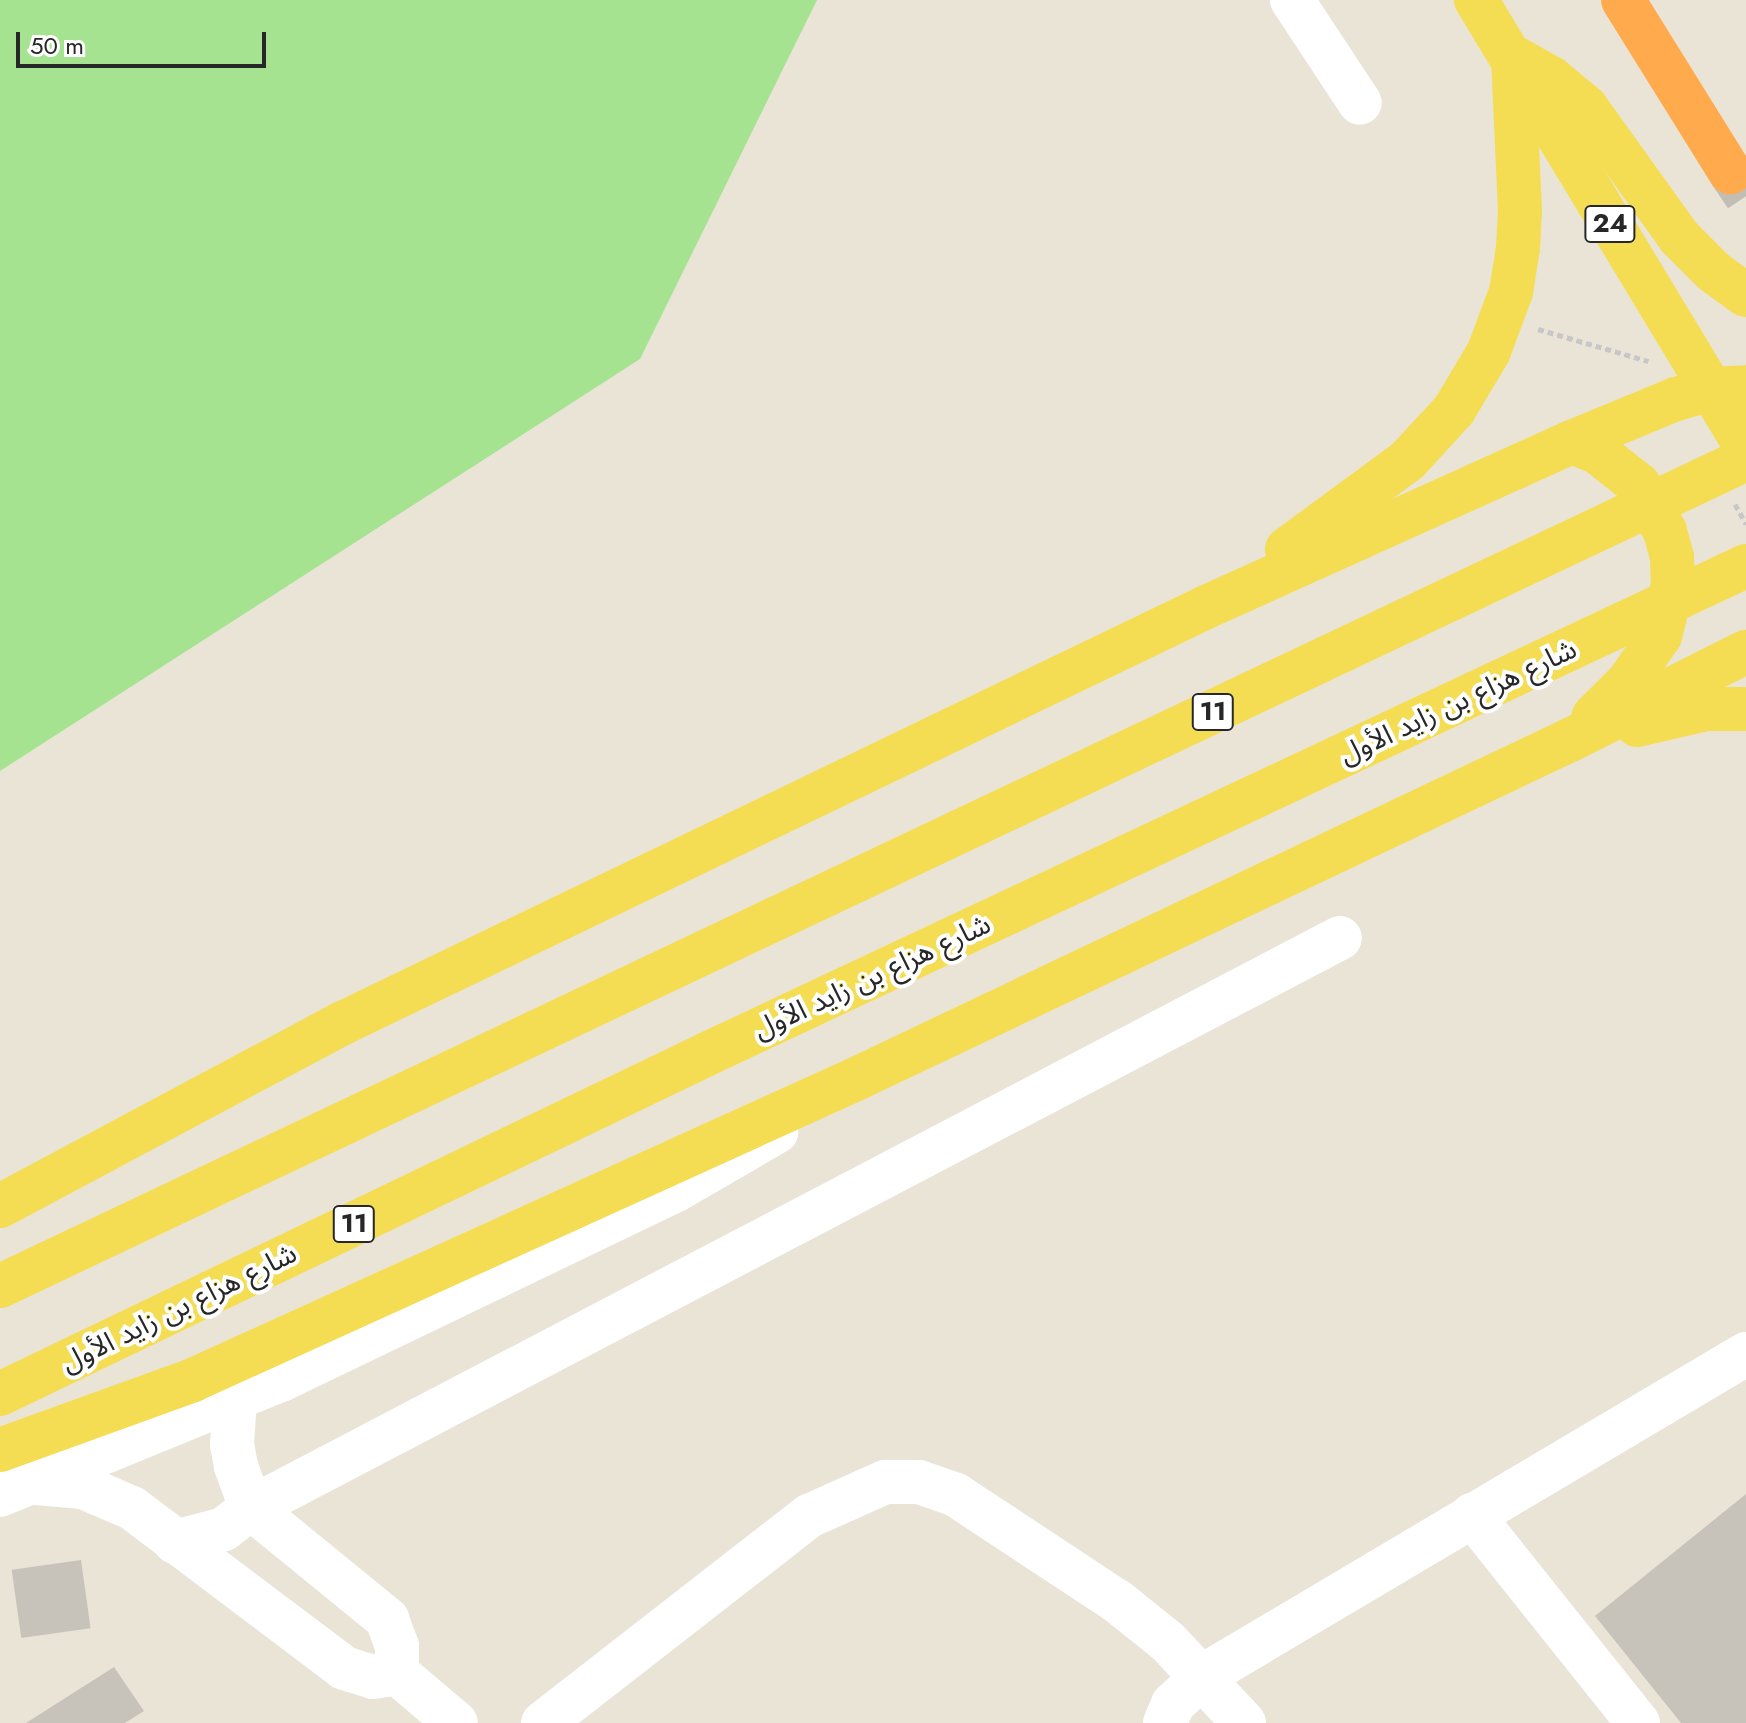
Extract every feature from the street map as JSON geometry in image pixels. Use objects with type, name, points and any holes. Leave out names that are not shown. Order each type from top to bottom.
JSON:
[{"type":"highway","points":[[1623,0],[1730,172]]},
{"type":"main road","name":"24","points":[[1476,0],[1728,388],[1746,447]]},
{"type":"main road","points":[[1513,58],[1551,78],[1586,107],[1690,249],[1746,295]]},
{"type":"main road","points":[[1204,608],[1408,460],[1447,419],[1473,381],[1506,306],[1518,248],[1520,211],[1513,58]]},
{"type":"main road","points":[[1690,249],[1746,273]]},
{"type":"main road","points":[[0,1206],[343,1023],[1204,608],[1572,442],[1676,399],[1728,388]]},
{"type":"main road","points":[[1572,442],[1597,452],[1639,485],[1665,531],[1673,585],[1660,636],[1646,659],[1572,739]]},
{"type":"main road","name":"11","points":[[0,1286],[1746,459]]},
{"type":"main road","name":"شارع هزاع بن زايد الأول","points":[[0,1394],[707,1054],[1746,566]]},
{"type":"main road","points":[[0,1450],[193,1380],[858,1078],[1572,739],[1746,652]]},
{"type":"main road","points":[[1572,739],[1707,709],[1746,709]]},
{"type":"street","points":[[1292,0],[1360,103]]},
{"type":"street","points":[[175,1542],[224,1529],[251,1508],[1340,938]]},
{"type":"street","points":[[15,1489],[235,1399],[676,1190],[800,1118],[858,1078]]},
{"type":"street","points":[[1165,1723],[1173,1704],[1203,1676],[1746,1354]]},
{"type":"street","points":[[235,1399],[234,1455],[251,1508],[387,1619],[397,1646],[397,1673],[456,1723]]},
{"type":"street","points":[[543,1723],[809,1516],[885,1482],[919,1482],[956,1495],[1117,1601],[1203,1676],[1244,1723]]},
{"type":"street","points":[[15,1489],[83,1487],[109,1496],[132,1508],[344,1668],[373,1677],[397,1673]]},
{"type":"street","points":[[1472,1515],[1638,1723]]},
{"type":"path","points":[[1525,325],[1652,362]]},
{"type":"green space","points":[[0,0],[817,0],[640,359],[0,771]]},
{"type":"building","points":[[1746,1494],[1746,1723],[1681,1723],[1595,1616]]},
{"type":"building","points":[[81,1560],[91,1628],[21,1638],[12,1570]]},
{"type":"building","points":[[114,1667],[144,1711],[125,1723],[26,1723]]},
{"type":"tunnel","points":[[1730,172],[1746,196]]}]
